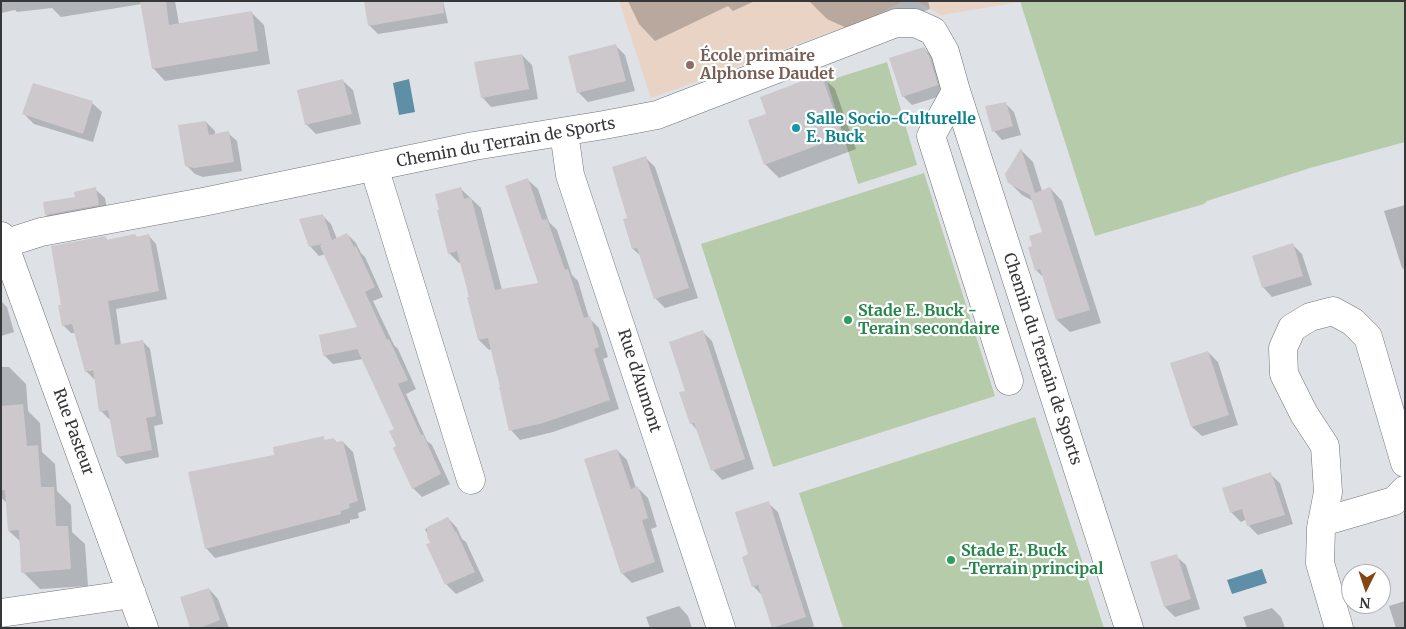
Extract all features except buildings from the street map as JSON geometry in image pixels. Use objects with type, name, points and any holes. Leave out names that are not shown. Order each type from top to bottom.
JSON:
[{"type":"street","name":"Chemin du Terrain de Sports","points":[[3,240],[203,202],[474,146],[657,115],[896,23],[915,23],[933,31],[945,52],[1129,628]]},
{"type":"street","points":[[956,91],[931,136],[1009,381]]},
{"type":"street","name":"Rue d'Aumont","points":[[564,132],[570,175],[721,628]]},
{"type":"street","points":[[374,167],[471,480]]},
{"type":"street","name":"Rue Pasteur","points":[[3,240],[144,628]]},
{"type":"street","points":[[1339,628],[1320,563],[1321,528],[1328,492],[1325,446],[1304,414],[1284,374],[1283,348],[1292,328],[1310,317],[1333,311],[1353,322],[1368,337],[1405,463]]},
{"type":"street","points":[[1322,522],[1394,501],[1405,490]]},
{"type":"street","points":[[1,613],[132,594]]},
{"type":"shaded area","name":"École primaire Alphonse Daudet","points":[[619,1],[903,1],[866,21],[828,33],[651,98]]},
{"type":"shaded area","points":[[917,1],[1027,1],[941,15]]},
{"type":"green space","points":[[1020,1],[1405,1],[1405,142],[1310,168],[1207,201],[1204,204],[1095,236]]},
{"type":"green space","points":[[887,62],[917,165],[858,184],[827,81]]},
{"type":"green space","name":"Stade E. Buck - Terain secondaire","points":[[924,173],[995,396],[773,467],[701,244]]},
{"type":"green space","name":"Stade E. Buck -Terrain principal","points":[[1035,417],[1104,628],[843,628],[799,493]]},
{"type":"water","points":[[409,79],[415,112],[399,115],[393,83]]},
{"type":"water","points":[[1262,569],[1267,583],[1232,594],[1227,580]]},
{"type":"place","name":"École primaire Alphonse Daudet","points":[[690,65]]},
{"type":"place","name":"Salle Socio-Culturelle E. Buck","points":[[796,128]]},
{"type":"place","name":"Stade E. Buck - Terain secondaire","points":[[848,320]]},
{"type":"place","name":"Stade E. Buck -Terrain principal","points":[[951,560]]}]
